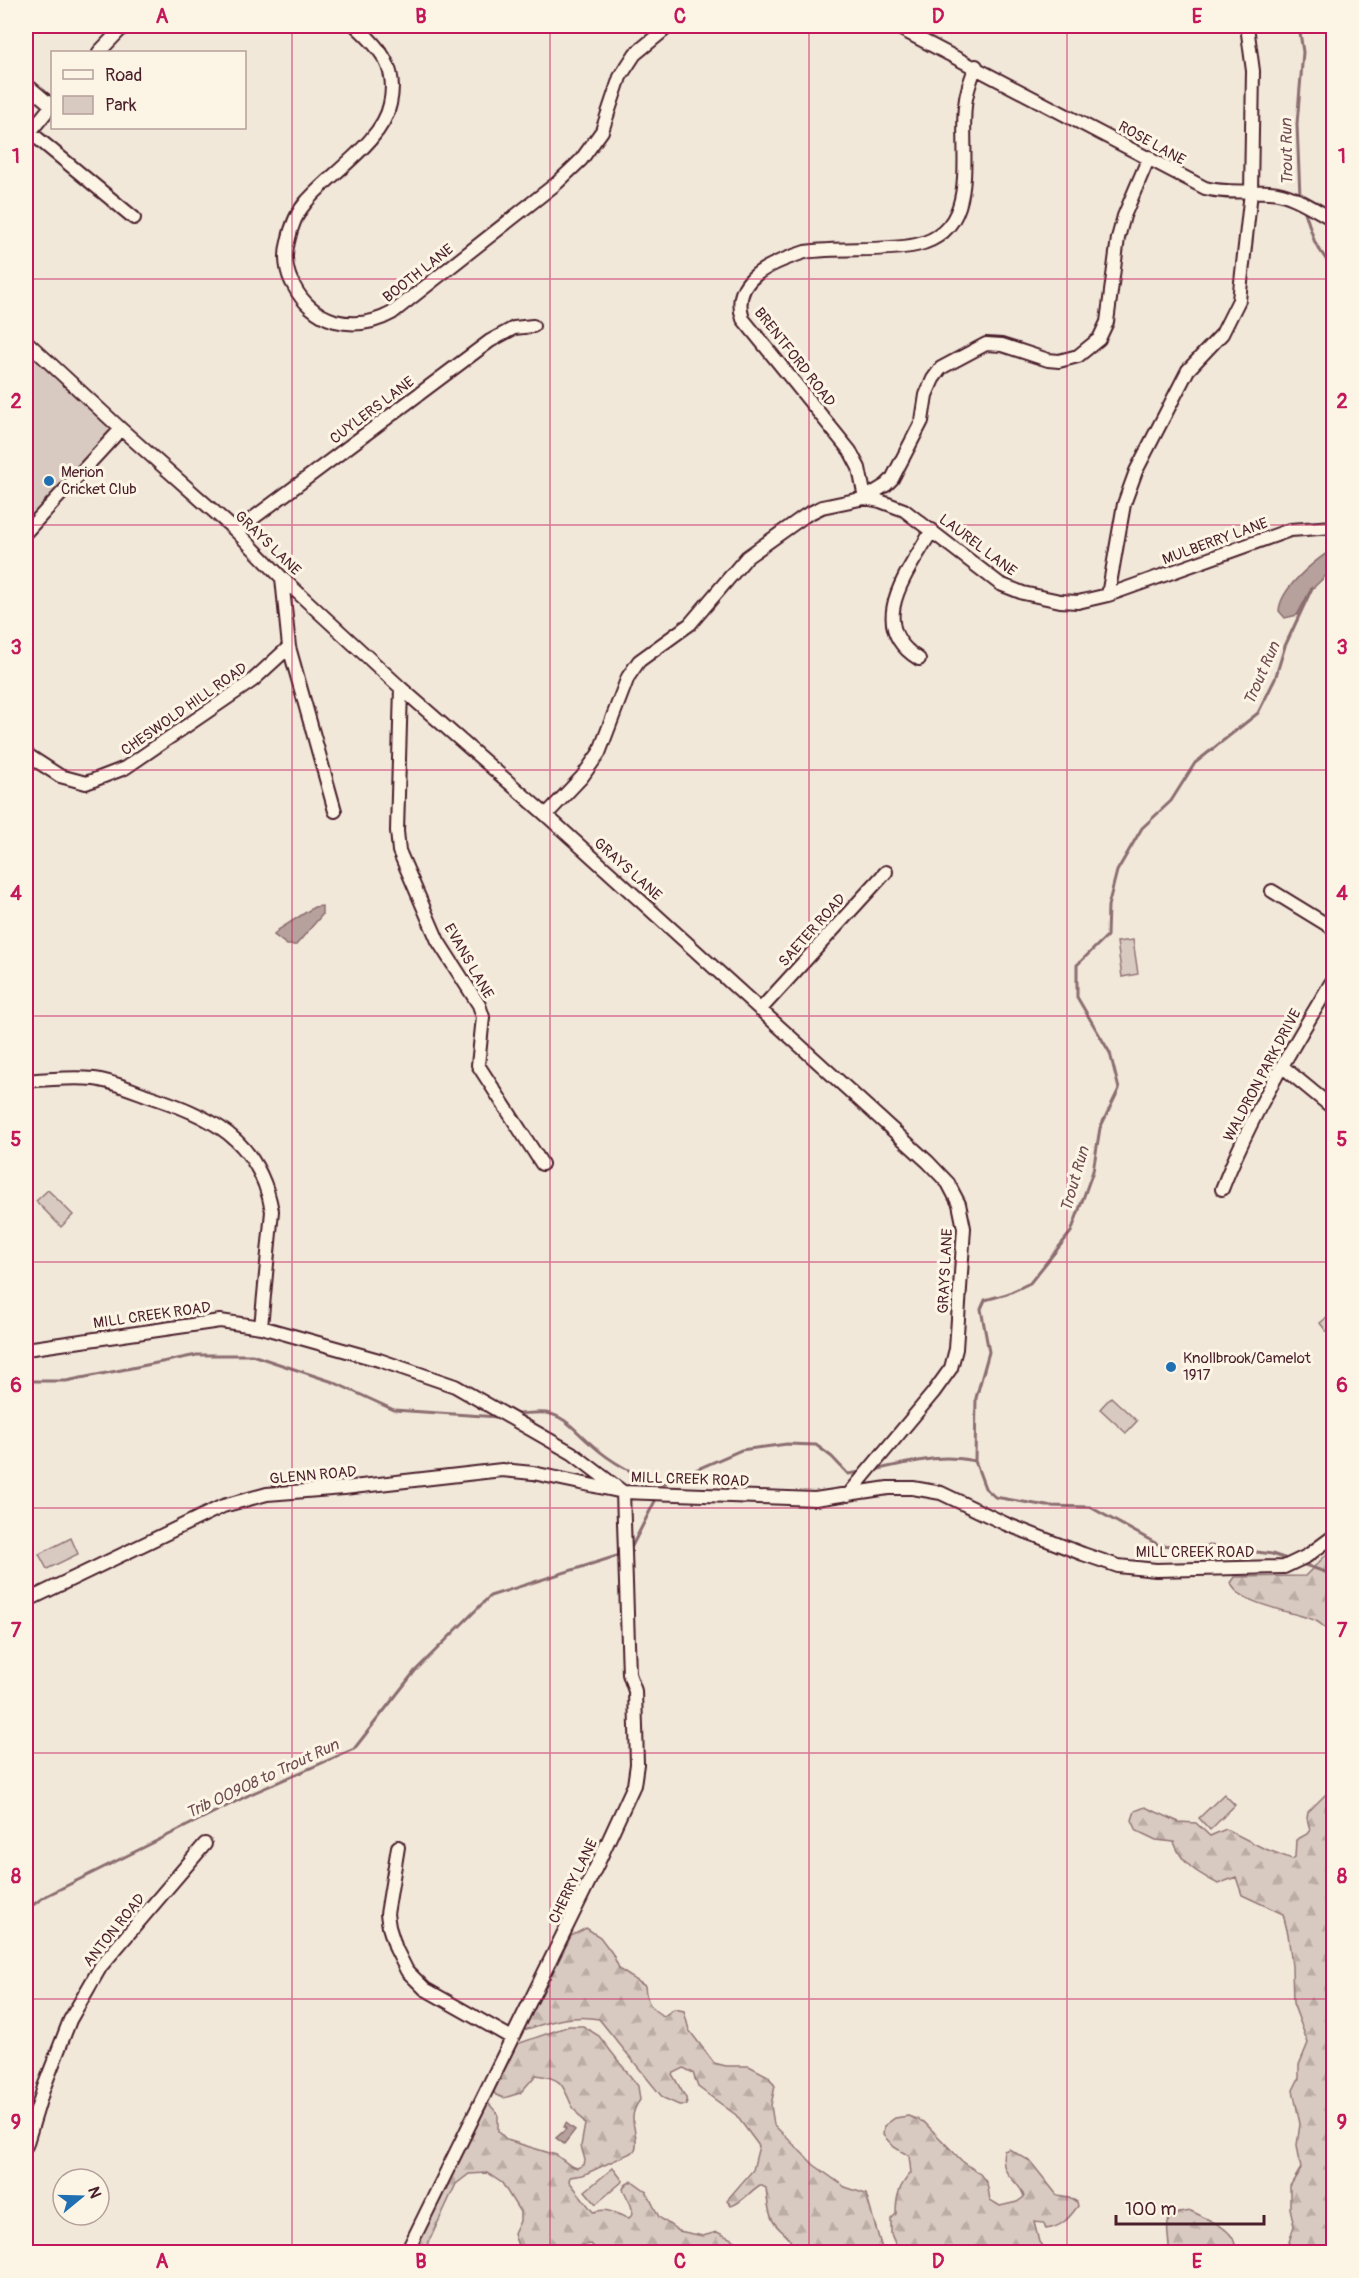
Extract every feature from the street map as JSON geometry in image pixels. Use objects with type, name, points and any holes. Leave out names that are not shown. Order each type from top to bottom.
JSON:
[{"type":"street","points":[[100,51],[124,26]]},
{"type":"street","name":"BOOTH LANE","points":[[359,26],[383,53],[389,68],[393,83],[390,107],[377,132],[306,202],[295,219],[286,250],[291,281],[308,306],[332,320],[352,324],[369,323],[392,313],[557,183],[582,160],[602,131],[620,77],[635,54],[669,26]]},
{"type":"street","name":"ROSE LANE","points":[[895,26],[976,66],[1205,189],[1272,192],[1298,201],[1334,220]]},
{"type":"street","points":[[1108,595],[1124,504],[1136,471],[1188,370],[1222,334],[1239,300],[1251,192],[1253,71],[1247,26]]},
{"type":"street","name":"BRENTFORD ROAD","points":[[865,498],[859,468],[850,451],[743,319],[740,305],[741,292],[760,272],[789,257],[805,252],[908,246],[929,241],[947,229],[957,213],[963,196],[965,105],[976,66]]},
{"type":"street","points":[[26,84],[51,105]]},
{"type":"street","points":[[51,107],[28,135],[83,174],[134,218]]},
{"type":"street","points":[[865,498],[892,479],[922,421],[926,395],[941,368],[986,344],[1002,345],[1048,360],[1059,361],[1078,356],[1099,339],[1107,322],[1118,238],[1124,216],[1149,157]]},
{"type":"street","name":"CUYLERS LANE","points":[[236,531],[490,341],[514,328],[533,326]]},
{"type":"street","name":"GRAYS LANE","points":[[26,340],[121,429],[236,531],[282,578],[401,688],[546,815],[928,1161],[948,1183],[959,1204],[964,1228],[956,1349],[951,1368],[878,1461],[848,1495]]},
{"type":"street","points":[[26,532],[121,429]]},
{"type":"street","name":"LAUREL LANE","points":[[546,815],[582,777],[599,753],[628,677],[639,661],[690,624],[738,566],[757,549],[822,507],[865,498],[904,510],[1000,584],[1023,594],[1060,602],[1078,602],[1108,595]]},
{"type":"street","name":"MULBERRY LANE","points":[[1108,595],[1290,530],[1334,527]]},
{"type":"street","points":[[919,659],[897,635],[892,623],[892,611],[895,596],[932,530]]},
{"type":"street","points":[[282,578],[290,646],[335,811]]},
{"type":"street","name":"CHESWOLD HILL ROAD","points":[[26,754],[60,776],[86,783],[125,768],[252,681],[290,646]]},
{"type":"street","name":"EVANS LANE","points":[[401,688],[397,831],[399,851],[438,941],[479,1005],[483,1017],[478,1065],[542,1164]]},
{"type":"street","name":"SAETER ROAD","points":[[760,1010],[886,872]]},
{"type":"street","points":[[1272,891],[1334,929]]},
{"type":"street","name":"WALDRON PARK DRIVE","points":[[1222,1190],[1241,1145],[1334,978]]},
{"type":"street","points":[[1283,1067],[1334,1109]]},
{"type":"street","points":[[26,1082],[72,1078],[96,1079],[203,1117],[228,1131],[243,1145],[257,1166],[269,1192],[272,1210],[261,1327]]},
{"type":"street","name":"MILL CREEK ROAD","points":[[26,1349],[220,1321],[261,1327],[379,1360],[455,1386],[572,1453],[623,1492],[815,1499],[888,1488],[913,1488],[941,1493],[1006,1524],[1062,1546],[1118,1566],[1137,1569],[1284,1567],[1334,1536]]},
{"type":"street","name":"GLENN ROAD","points":[[26,1602],[223,1506],[267,1494],[344,1488],[502,1470],[533,1473],[623,1492]]},
{"type":"street","name":"CHERRY LANE","points":[[407,2253],[634,1785],[637,1764],[635,1691],[629,1674],[623,1492]]},
{"type":"street","name":"ANTON ROAD","points":[[26,2146],[44,2087],[70,2020],[101,1966],[205,1844]]},
{"type":"street","points":[[398,1847],[387,1914],[388,1927],[407,1971],[425,1989],[512,2037]]},
{"type":"green space","name":"Merion Cricket Club","points":[[26,341],[121,429],[26,532]]},
{"type":"green space","points":[[1133,940],[1138,974],[1122,977],[1117,942]]},
{"type":"green space","points":[[48,1190],[73,1215],[61,1227],[36,1201]]},
{"type":"green space","points":[[1333,1312],[1333,1332],[1329,1335],[1320,1323]]},
{"type":"green space","points":[[1111,1397],[1137,1421],[1126,1433],[1100,1409]]},
{"type":"green space","points":[[71,1538],[78,1554],[47,1569],[39,1554]]},
{"type":"green space","points":[[1333,1548],[1333,1637],[1316,1621],[1244,1597],[1231,1583],[1235,1577],[1305,1576]]},
{"type":"green space","points":[[1333,1787],[1333,2252],[1290,2252],[1289,2242],[1294,2226],[1290,2208],[1290,2186],[1301,2168],[1297,2145],[1300,2124],[1293,2090],[1299,2078],[1299,2065],[1308,2043],[1293,2003],[1292,1966],[1283,1914],[1242,1895],[1236,1877],[1218,1884],[1204,1876],[1181,1857],[1174,1842],[1156,1840],[1137,1831],[1132,1820],[1135,1811],[1145,1807],[1179,1822],[1196,1823],[1210,1836],[1226,1829],[1263,1848],[1292,1859],[1295,1857],[1296,1840],[1310,1830],[1308,1812]]},
{"type":"green space","points":[[1224,1794],[1235,1805],[1210,1830],[1199,1818]]},
{"type":"green space","points":[[586,1928],[600,1937],[612,1953],[620,1970],[645,1986],[646,1996],[655,2011],[664,2016],[674,2009],[684,2011],[689,2030],[714,2063],[726,2066],[749,2066],[768,2076],[775,2086],[771,2105],[774,2125],[814,2165],[845,2187],[866,2194],[883,2252],[792,2252],[789,2239],[771,2217],[766,2188],[760,2185],[731,2206],[727,2200],[753,2170],[759,2146],[736,2115],[698,2087],[693,2073],[684,2068],[672,2074],[686,2098],[687,2105],[679,2105],[663,2098],[599,2019],[570,2018],[524,2030],[571,1936]]},
{"type":"green space","points":[[569,2026],[583,2026],[599,2036],[638,2086],[640,2100],[633,2114],[635,2151],[583,2175],[570,2177],[569,2181],[593,2212],[607,2211],[629,2218],[633,2214],[623,2189],[632,2181],[646,2191],[659,2217],[679,2231],[703,2236],[717,2232],[738,2242],[747,2252],[599,2252],[591,2244],[566,2248],[563,2252],[520,2252],[514,2234],[520,2221],[520,2212],[502,2183],[487,2173],[469,2174],[456,2184],[424,2252],[411,2252],[485,2104],[489,2104],[498,2114],[498,2131],[507,2140],[556,2155],[577,2168],[584,2165],[581,2146],[585,2124],[559,2082],[536,2075],[520,2093],[504,2098],[493,2091],[517,2044]]},
{"type":"green space","points":[[908,2116],[924,2122],[962,2161],[980,2174],[987,2183],[990,2200],[1000,2206],[1017,2202],[1024,2197],[1004,2167],[1004,2151],[1009,2149],[1030,2161],[1057,2195],[1069,2197],[1077,2202],[1078,2206],[1065,2221],[1056,2226],[1046,2229],[1044,2223],[1034,2222],[1039,2242],[1047,2252],[915,2252],[908,2249],[899,2252],[891,2234],[891,2219],[896,2214],[901,2187],[911,2173],[909,2156],[894,2147],[883,2135],[884,2126],[895,2118]]},
{"type":"green space","points":[[613,2168],[623,2181],[596,2204],[585,2191]]},
{"type":"green space","points":[[1191,2211],[1227,2231],[1235,2244],[1235,2252],[1169,2252],[1167,2227],[1169,2219],[1179,2213]]},
{"type":"shaded area","points":[[1330,551],[1333,551],[1333,569],[1310,591],[1297,615],[1285,618],[1279,611],[1291,585]]},
{"type":"shaded area","points":[[322,906],[322,915],[296,945],[287,945],[274,935],[278,930],[314,907]]},
{"type":"shaded area","points":[[566,2123],[575,2130],[564,2144],[556,2138],[566,2129],[564,2127]]},
{"type":"waterway","name":"Trout Run","points":[[1299,26],[1303,52],[1297,124],[1300,197]]},
{"type":"waterway","name":"Trout Run","points":[[1304,209],[1315,243],[1334,271]]},
{"type":"waterway","name":"Trout Run","points":[[1290,1560],[1272,1554],[1210,1546],[1159,1545],[1090,1507],[1047,1506],[995,1497],[985,1488],[975,1461],[976,1398],[989,1352],[981,1309],[985,1300],[1007,1294],[1030,1283],[1071,1232],[1093,1171],[1100,1128],[1119,1089],[1110,1053],[1077,997],[1077,965],[1107,936],[1108,906],[1117,871],[1142,828],[1171,801],[1195,763],[1258,713],[1275,679],[1285,646],[1312,588]]},
{"type":"waterway","points":[[26,1381],[66,1381],[197,1355],[252,1355],[333,1382],[394,1410],[498,1417]]},
{"type":"waterway","points":[[514,1414],[546,1413],[559,1417],[616,1463],[663,1484],[741,1450],[787,1444],[816,1445],[832,1457],[848,1474],[861,1472]]},
{"type":"waterway","points":[[874,1470],[936,1458],[975,1461]]},
{"type":"waterway","name":"Trib 00908 to Trout Run","points":[[629,1552],[657,1497]]},
{"type":"waterway","name":"Trib 00908 to Trout Run","points":[[26,1910],[44,1897],[251,1794],[354,1749],[415,1671],[490,1596],[623,1554]]},
{"type":"waterway","name":"Trout Run","points":[[1302,1564],[1334,1575]]},
{"type":"place","name":"Merion Cricket Club","points":[[49,481]]},
{"type":"place","name":"Knollbrook/Camelot 1917","points":[[1171,1367]]}]
